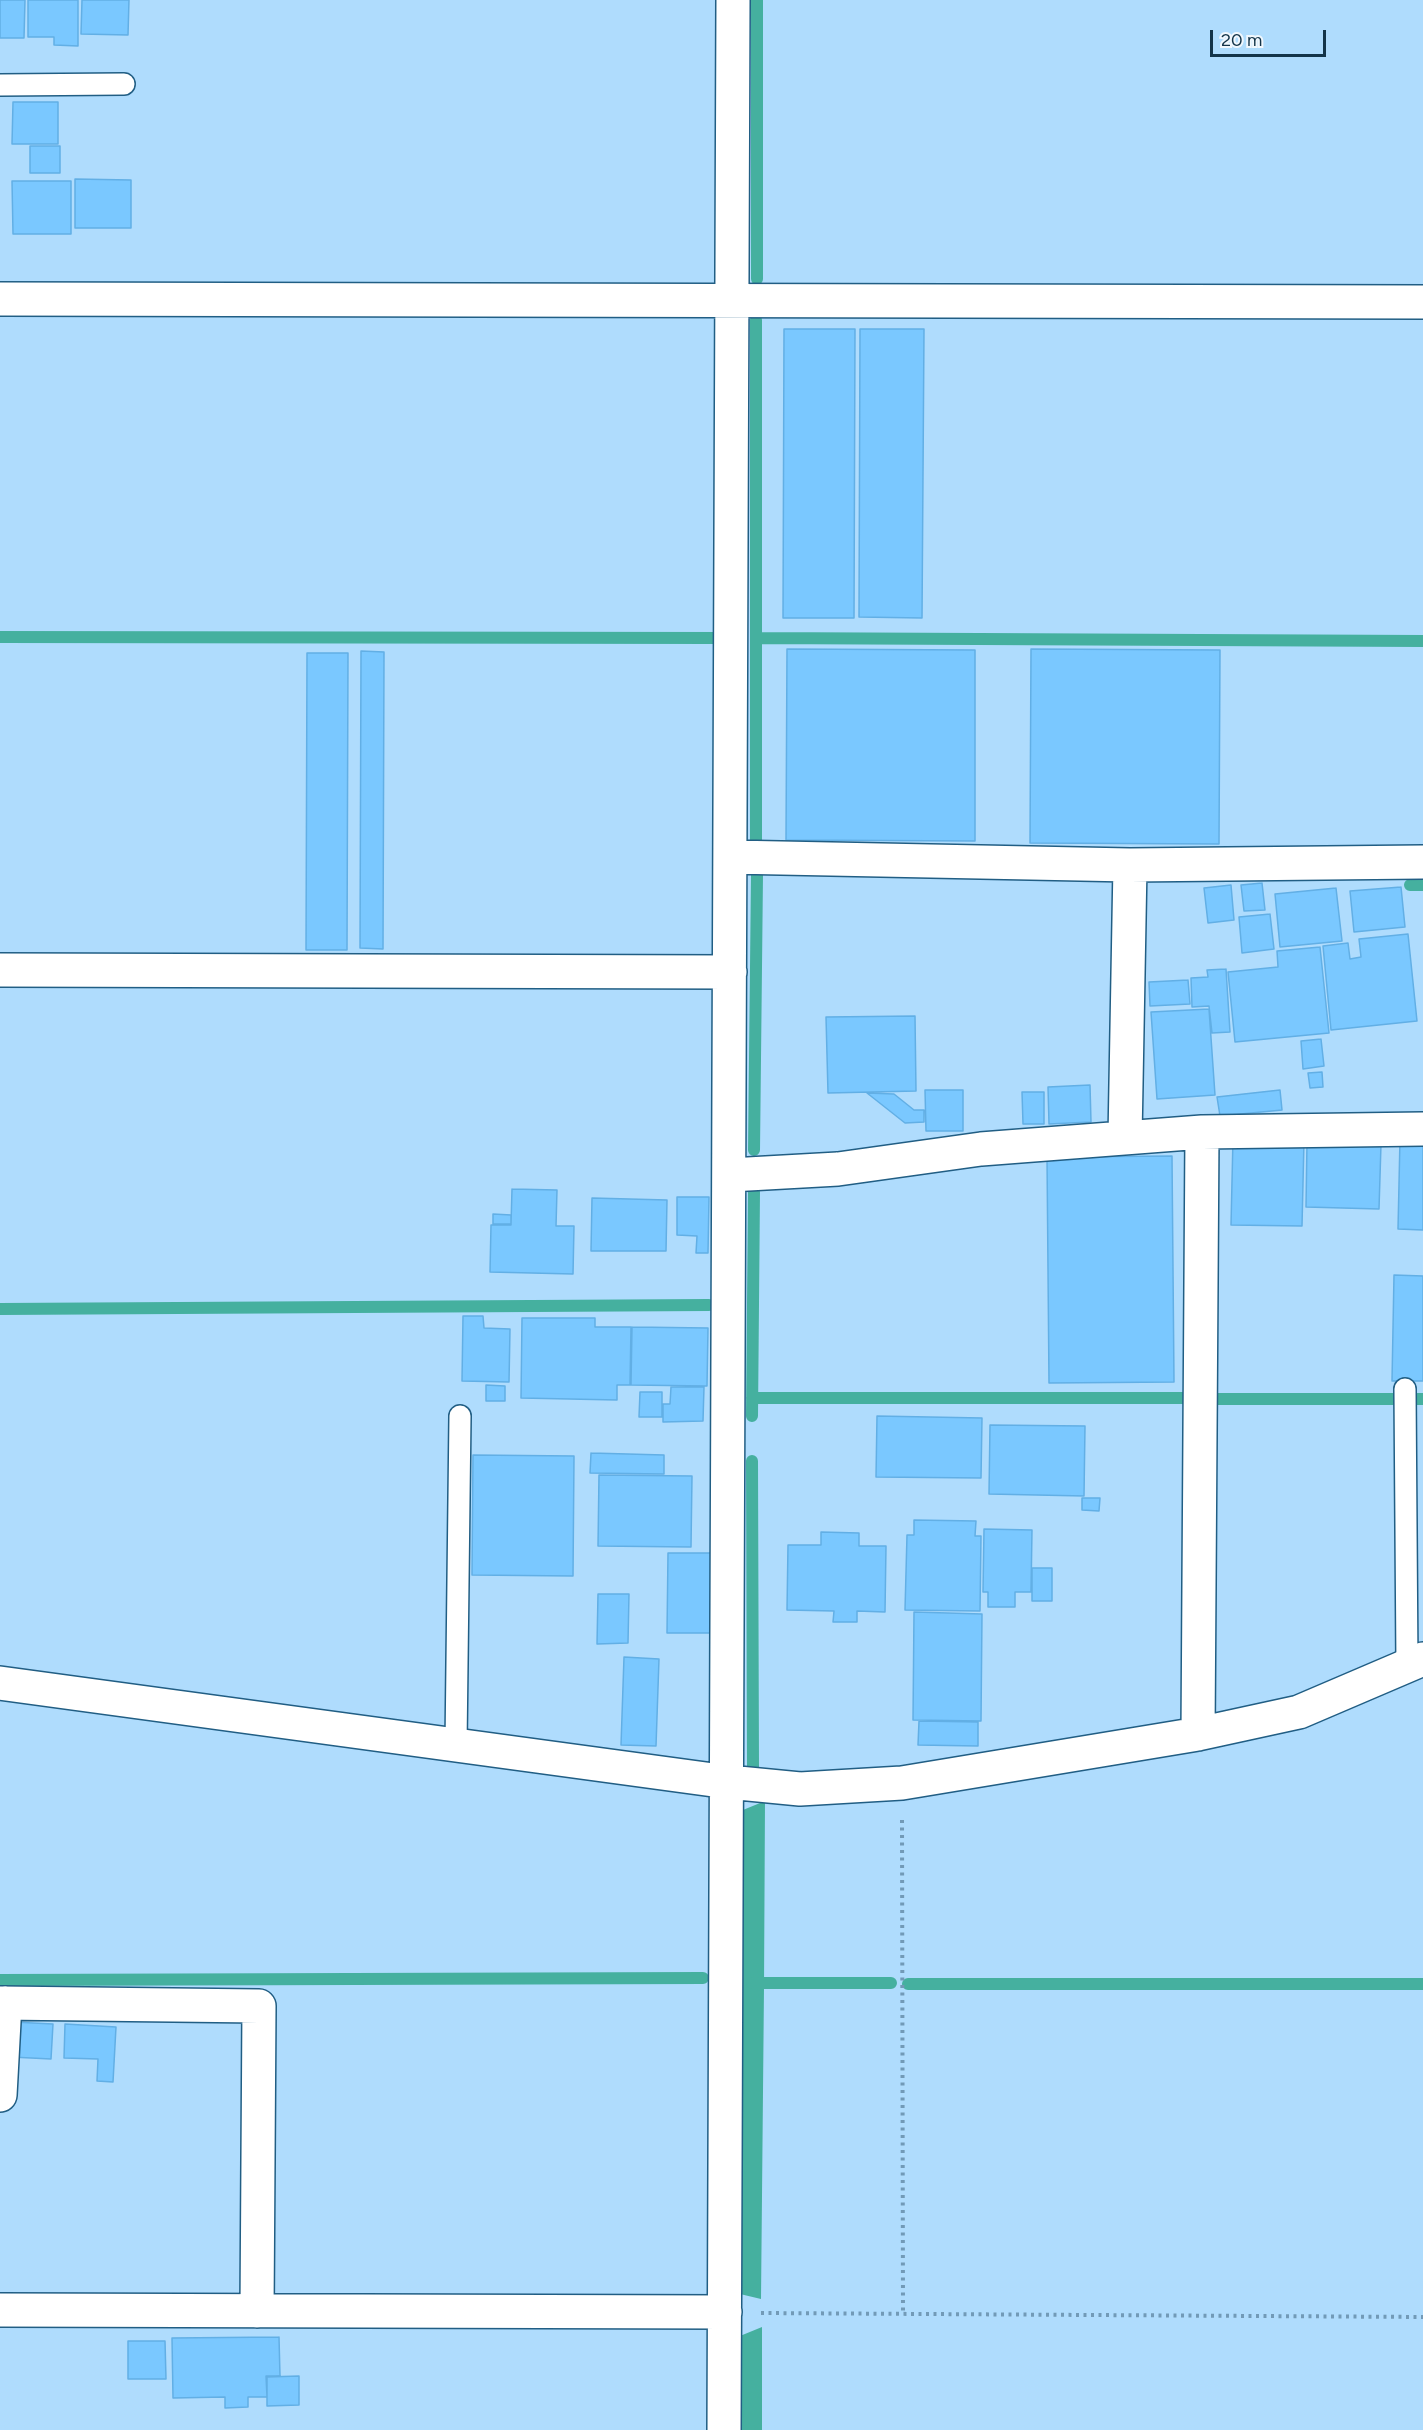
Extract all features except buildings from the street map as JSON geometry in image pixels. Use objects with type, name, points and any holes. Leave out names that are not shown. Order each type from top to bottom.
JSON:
[{"type":"street","points":[[724,2430],[733,0]]},
{"type":"street","points":[[0,299],[1423,302]]},
{"type":"street","points":[[731,857],[1130,865],[1423,862]]},
{"type":"street","points":[[1125,1138],[1130,865]]},
{"type":"street","points":[[0,970],[730,972]]},
{"type":"street","points":[[730,1175],[838,1169],[981,1149],[1202,1132],[1423,1129]]},
{"type":"street","points":[[1198,1734],[1202,1132]]},
{"type":"street","points":[[0,1683],[800,1790],[902,1783],[1198,1734],[1299,1712],[1415,1663]]},
{"type":"street","points":[[0,2095],[3,2003],[259,2006],[257,2311]]},
{"type":"street","points":[[0,2310],[725,2312]]},
{"type":"lane","points":[[0,85],[124,84]]},
{"type":"lane","points":[[1405,1389],[1415,1663]]},
{"type":"lane","points":[[456,1745],[460,1416]]},
{"type":"path","points":[[902,1783],[903,2313]]},
{"type":"path","points":[[725,2312],[1423,2317]]},
{"type":"shaded area","points":[[765,1801],[761,2299],[740,2294],[743,1810]]},
{"type":"shaded area","points":[[762,2327],[762,2430],[740,2430],[740,2336]]},
{"type":"waterway","points":[[757,0],[757,279]]},
{"type":"waterway","points":[[756,320],[756,842]]},
{"type":"waterway","points":[[0,637],[717,638]]},
{"type":"waterway","points":[[756,638],[1423,641]]},
{"type":"waterway","points":[[754,1150],[757,875]]},
{"type":"waterway","points":[[1410,885],[1423,885]]},
{"type":"waterway","points":[[752,1416],[754,1192]]},
{"type":"waterway","points":[[0,1309],[709,1305]]},
{"type":"waterway","points":[[752,1398],[1185,1398]]},
{"type":"waterway","points":[[1213,1399],[1393,1399]]},
{"type":"waterway","points":[[1417,1399],[1423,1399]]},
{"type":"waterway","points":[[752,1461],[753,1768]]},
{"type":"waterway","points":[[0,1980],[703,1978]]},
{"type":"waterway","points":[[752,1983],[891,1983]]},
{"type":"waterway","points":[[908,1984],[1423,1984]]}]
